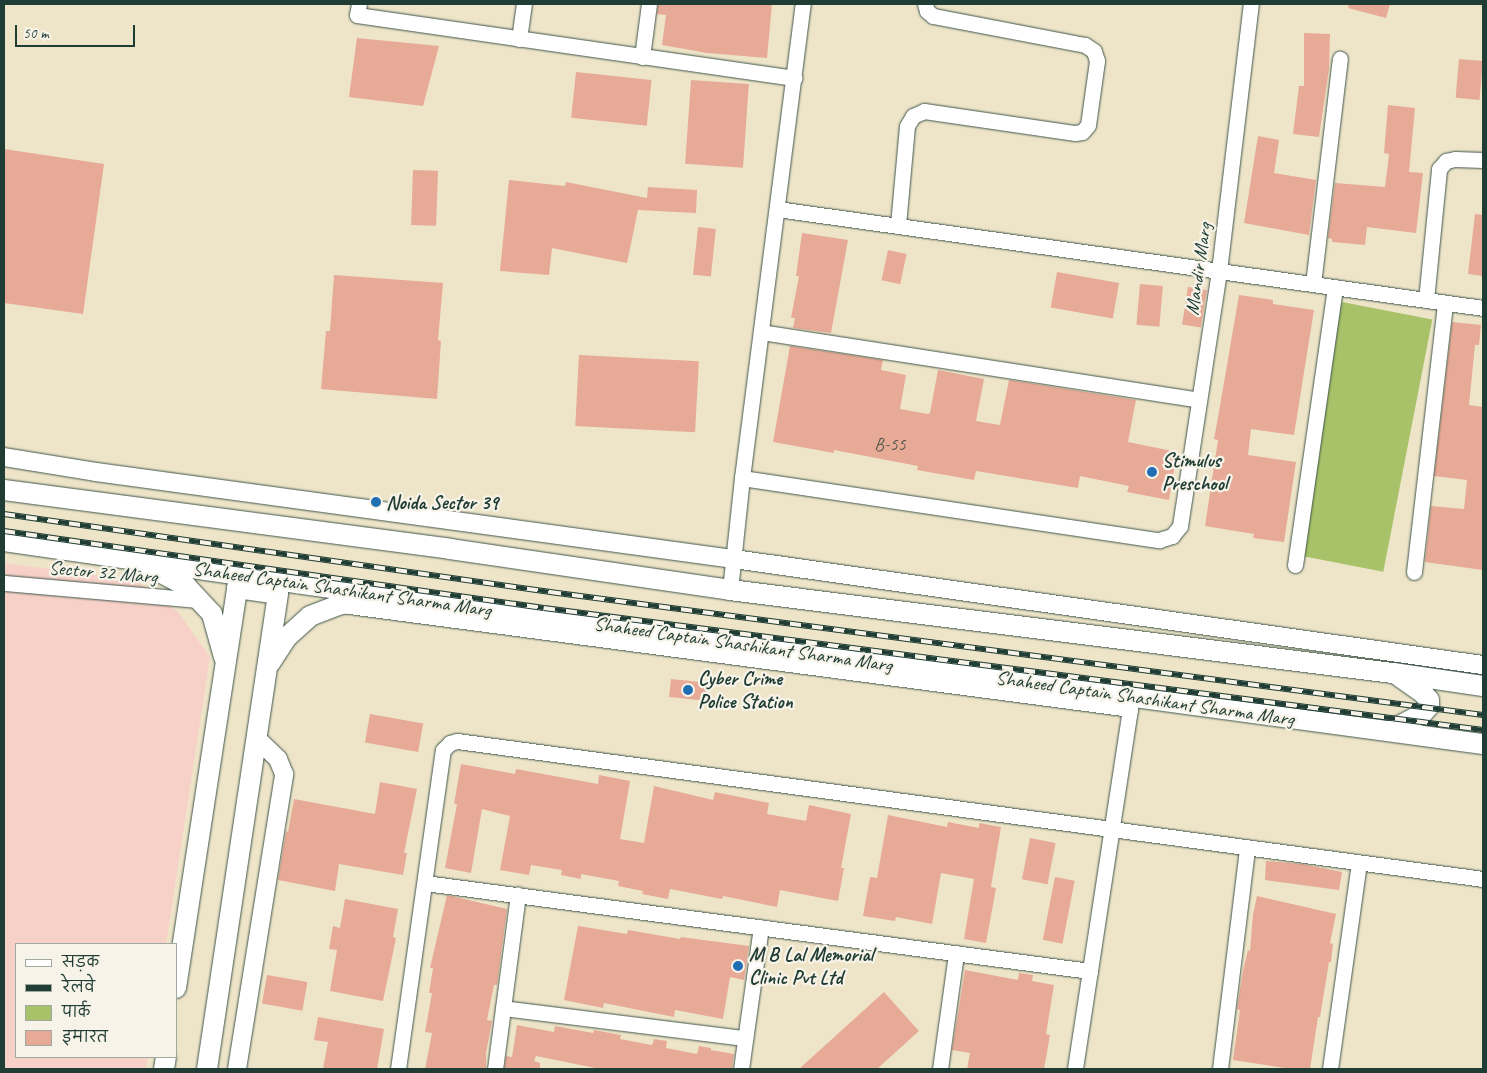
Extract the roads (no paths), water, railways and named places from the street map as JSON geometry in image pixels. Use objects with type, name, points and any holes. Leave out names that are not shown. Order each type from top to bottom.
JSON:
[{"type":"main road","points":[[4,490],[441,548],[730,590],[1393,672],[1483,686]]},
{"type":"main road","name":"Shaheed Captain Shashikant Sharma Marg","points":[[4,541],[385,596],[1483,744]]},
{"type":"main road","points":[[125,558],[150,567],[186,586],[212,614],[226,664]]},
{"type":"main road","points":[[178,975],[237,588],[278,594],[207,1069]]},
{"type":"main road","points":[[266,669],[287,637],[310,616],[338,605],[385,596]]},
{"type":"main road","points":[[1390,732],[1422,714],[1429,706],[1429,700],[1423,693],[1393,672]]},
{"type":"street","points":[[359,4],[357,15],[794,78]]},
{"type":"street","points":[[520,39],[524,4]]},
{"type":"street","points":[[642,57],[649,4]]},
{"type":"street","points":[[730,590],[742,478],[803,4]]},
{"type":"street","points":[[898,225],[907,126],[913,116],[924,110],[1075,133],[1082,132],[1088,125],[1098,60],[1094,51],[1085,45],[933,16],[927,11],[925,4]]},
{"type":"street","name":"Mandir Marg","points":[[742,478],[1159,540],[1172,536],[1180,526],[1199,400],[1218,271],[1251,4]]},
{"type":"street","points":[[1312,284],[1340,59]]},
{"type":"street","points":[[1426,300],[1439,169],[1446,161],[1455,159],[1483,160]]},
{"type":"street","points":[[777,209],[1483,308]]},
{"type":"street","points":[[1296,565],[1334,287]]},
{"type":"street","points":[[1414,572],[1445,303]]},
{"type":"street","points":[[761,332],[1199,400]]},
{"type":"street","points":[[4,457],[96,472],[734,559],[1483,665]]},
{"type":"street","name":"Sector 32 Marg","points":[[4,584],[199,600]]},
{"type":"street","points":[[338,605],[1130,709],[1075,1069]]},
{"type":"street","points":[[237,1069],[284,774],[278,759],[256,738]]},
{"type":"street","points":[[398,1069],[443,750],[450,743],[457,741],[1483,879]]},
{"type":"street","points":[[1224,1069],[1220,1069],[1247,848]]},
{"type":"street","points":[[1330,1069],[1359,863]]},
{"type":"street","points":[[425,883],[1090,971]]},
{"type":"street","points":[[495,1069],[518,895]]},
{"type":"street","points":[[741,1069],[761,927]]},
{"type":"street","points":[[940,1069],[956,953]]},
{"type":"street","points":[[503,1008],[745,1038]]},
{"type":"railway","points":[[4,514],[550,592],[1483,715]]},
{"type":"railway","points":[[4,531],[544,608],[1483,730]]},
{"type":"place","name":"Stimulus Preschool","points":[[1152,472]]},
{"type":"place","name":"Noida Sector 39","points":[[376,502]]},
{"type":"place","name":"Cyber Crime Police Station","points":[[688,690]]},
{"type":"place","name":"M B Lal Memorial Clinic Pvt Ltd","points":[[738,966]]}]
